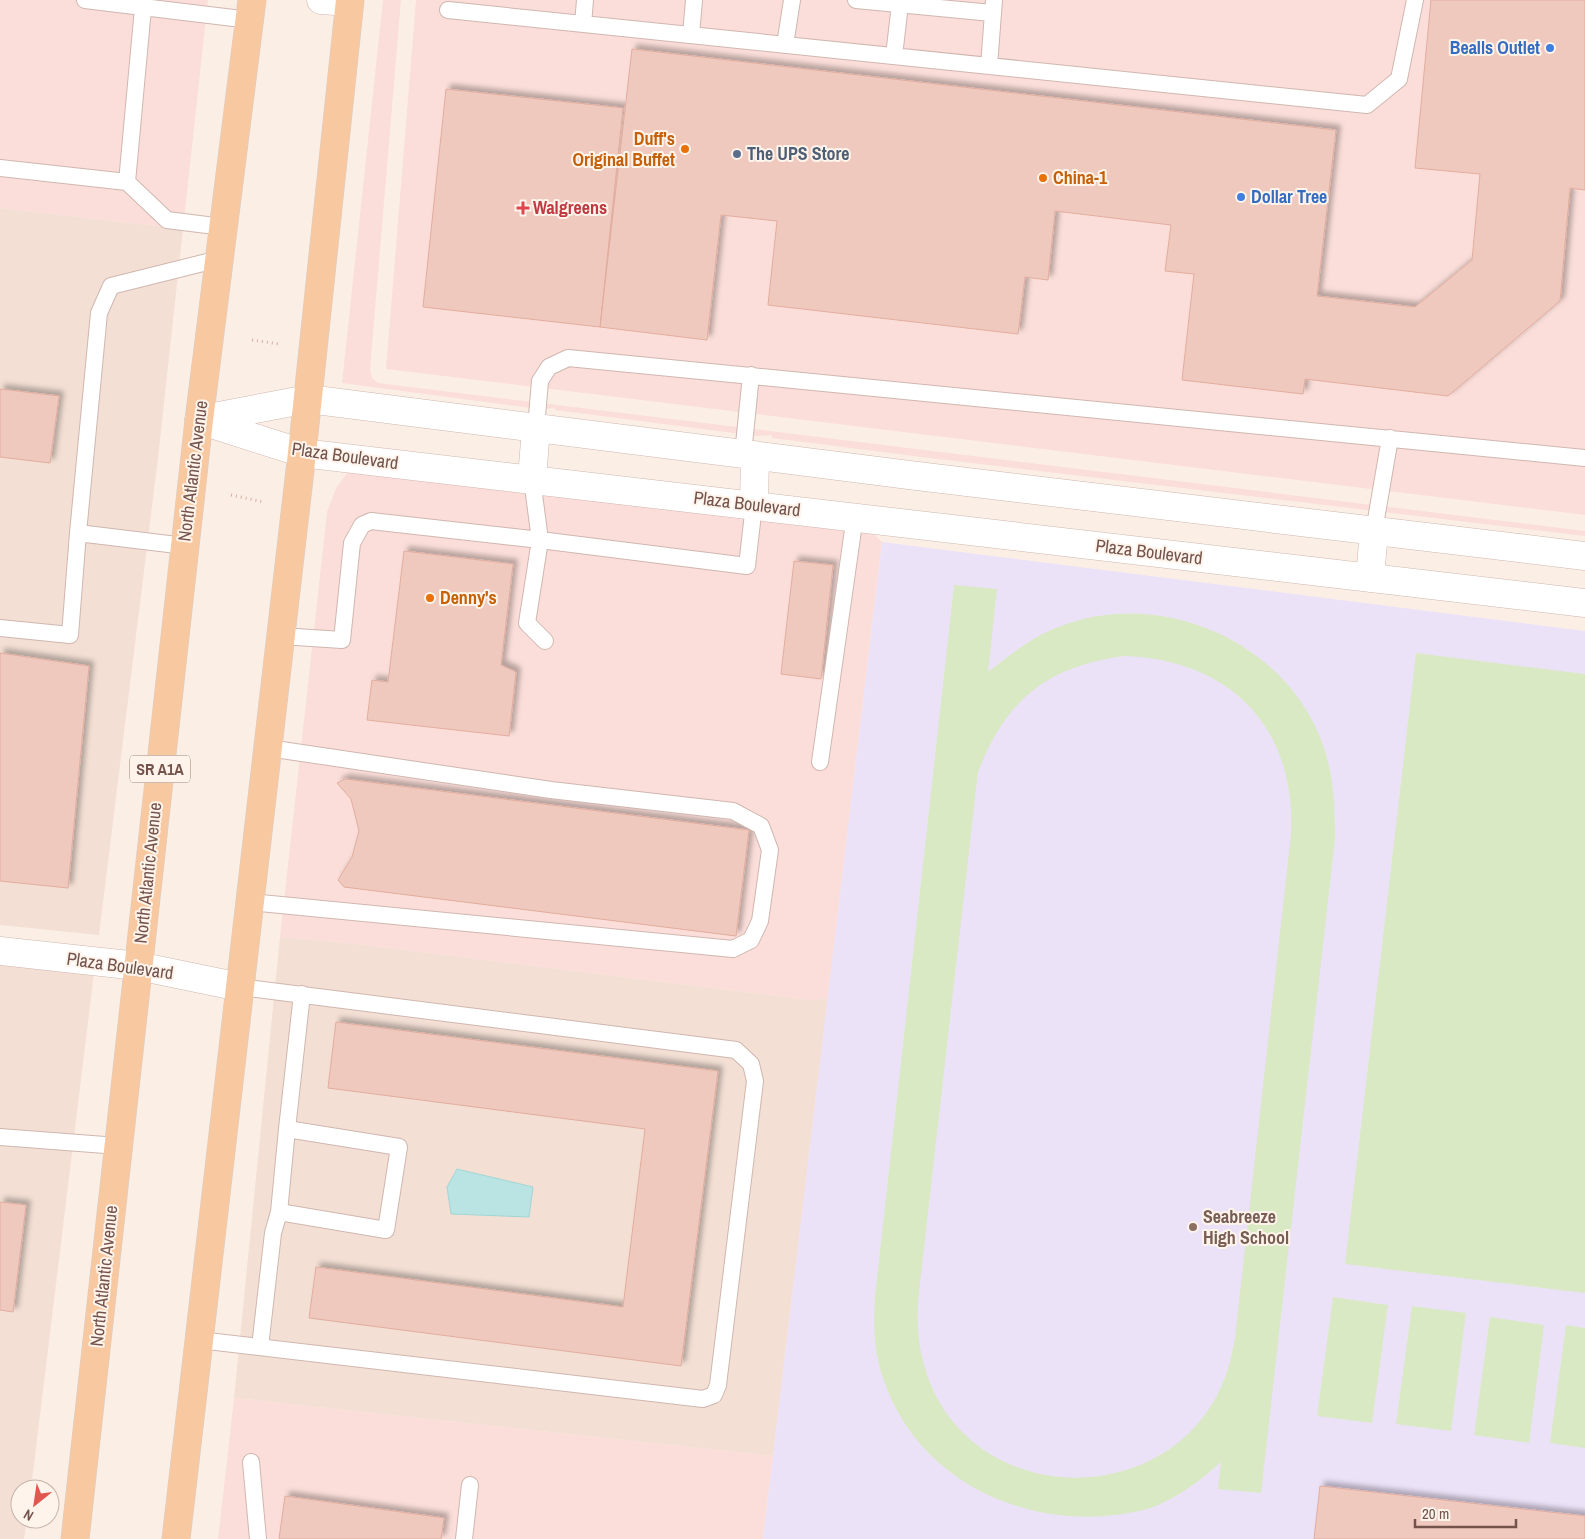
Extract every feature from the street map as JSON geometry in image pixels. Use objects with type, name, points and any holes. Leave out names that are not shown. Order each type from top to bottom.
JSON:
[{"type":"main road","points":[[176,1539],[308,399],[349,1]]},
{"type":"main road","name":"North Atlantic Avenue","points":[[75,1539],[199,420],[251,10]]},
{"type":"street","points":[[321,0],[349,1]]},
{"type":"street","points":[[199,420],[308,399],[749,455],[1585,556]]},
{"type":"street","name":"Plaza Boulevard","points":[[199,420],[302,452],[1585,603]]},
{"type":"street","points":[[532,479],[536,428]]},
{"type":"street","points":[[749,455],[754,505]]},
{"type":"street","points":[[1370,578],[1374,531]]},
{"type":"street","name":"Plaza Boulevard","points":[[0,951],[138,966],[240,987]]},
{"type":"lane","points":[[85,0],[143,8],[251,10]]},
{"type":"lane","points":[[583,24],[586,0]]},
{"type":"lane","points":[[691,35],[694,0]]},
{"type":"lane","points":[[785,45],[792,0]]},
{"type":"lane","points":[[856,0],[900,4],[993,7],[989,66]]},
{"type":"lane","points":[[448,10],[475,6],[583,24],[1367,105],[1399,80],[1415,0]]},
{"type":"lane","points":[[894,56],[900,4]]},
{"type":"lane","points":[[127,182],[143,8]]},
{"type":"lane","points":[[0,168],[127,182],[167,220],[223,227]]},
{"type":"lane","points":[[0,628],[70,636],[99,313],[111,286],[219,259]]},
{"type":"lane","points":[[536,428],[540,381],[549,367],[568,358],[1585,458]]},
{"type":"lane","points":[[749,455],[751,375]]},
{"type":"lane","points":[[1374,531],[1390,438]]},
{"type":"lane","points":[[532,479],[540,540],[527,622],[545,641]]},
{"type":"lane","points":[[281,636],[342,640],[352,543],[362,525],[371,521],[747,566],[754,505]]},
{"type":"lane","points":[[820,762],[856,516]]},
{"type":"lane","points":[[78,533],[185,546]]},
{"type":"lane","points":[[250,902],[733,949],[751,940],[760,922],[770,850],[761,826],[733,811],[551,790],[268,748]]},
{"type":"lane","points":[[199,1340],[703,1399],[714,1395],[718,1385],[755,1081],[751,1064],[736,1050],[240,987]]},
{"type":"lane","points":[[260,1346],[273,1233],[279,1212],[302,994]]},
{"type":"lane","points":[[279,1212],[386,1230],[400,1147],[287,1128]]},
{"type":"lane","points":[[0,1138],[118,1146]]},
{"type":"lane","points":[[250,1462],[258,1539]]},
{"type":"lane","points":[[464,1539],[470,1485]]},
{"type":"path","points":[[252,340],[279,344]]},
{"type":"path","points":[[231,495],[264,502]]},
{"type":"shaded area","points":[[0,0],[208,0],[183,229],[0,208]]},
{"type":"shaded area","points":[[383,0],[401,0],[370,369],[372,378],[378,383],[1585,531],[1585,536],[921,457],[772,438],[772,435],[757,436],[555,410],[555,408],[539,409],[342,383]]},
{"type":"shaded area","points":[[416,0],[1585,0],[1585,515],[386,369]]},
{"type":"shaded area","points":[[0,208],[183,229],[158,458],[99,935],[0,925]]},
{"type":"shaded area","points":[[350,458],[855,516],[882,542],[828,998],[811,1000],[348,943],[280,937],[327,512],[336,488],[348,472]]},
{"type":"shaded area","name":"Seabreeze High School","points":[[882,542],[1585,631],[1585,1539],[763,1539]]},
{"type":"shaded area","points":[[280,937],[348,943],[811,1000],[828,998],[773,1456],[234,1398]]},
{"type":"shaded area","points":[[0,963],[94,973],[32,1479],[10,1479],[10,1529],[26,1529],[24,1539],[0,1539]]},
{"type":"shaded area","points":[[234,1398],[773,1456],[763,1539],[218,1539]]},
{"type":"green space","points":[[954,585],[997,589],[988,672],[1023,646],[1051,630],[1100,616],[1139,614],[1179,619],[1216,632],[1251,652],[1281,677],[1306,709],[1327,757],[1334,803],[1335,839],[1261,1493],[1218,1489],[1221,1462],[1187,1489],[1158,1505],[1148,1509],[1104,1516],[1060,1515],[1018,1506],[979,1490],[944,1467],[915,1438],[893,1402],[876,1352],[874,1328],[875,1296]],"holes":[[[1125,656],[1163,660],[1196,671],[1225,686],[1250,707],[1269,732],[1282,762],[1290,796],[1291,834],[1235,1338],[1222,1385],[1198,1424],[1164,1453],[1125,1470],[1082,1478],[1039,1474],[999,1459],[963,1433],[936,1396],[923,1362],[919,1338],[918,1301],[978,772],[989,746],[1002,724],[1033,690],[1052,678],[1073,668]]]},
{"type":"green space","points":[[1416,653],[1585,674],[1585,1293],[1345,1264]]},
{"type":"green space","points":[[1333,1297],[1388,1305],[1372,1423],[1317,1416]]},
{"type":"green space","points":[[1412,1306],[1466,1313],[1451,1431],[1396,1424]]},
{"type":"green space","points":[[1490,1317],[1544,1325],[1529,1443],[1474,1435]]},
{"type":"green space","points":[[1566,1325],[1585,1328],[1585,1448],[1550,1443]]},
{"type":"water","points":[[457,1169],[533,1187],[529,1217],[451,1214],[447,1187]]},
{"type":"building","points":[[1431,0],[1585,0],[1585,190],[1570,188],[1560,301],[1448,396],[1305,379],[1303,394],[1182,380],[1194,274],[1165,271],[1171,225],[1055,211],[1048,280],[1025,277],[1018,334],[768,305],[777,221],[721,215],[707,340],[600,327],[632,49],[1336,130],[1317,296],[1415,307],[1472,260],[1480,174],[1415,168]]},
{"type":"building","name":"Walgreens","points":[[446,89],[623,108],[600,327],[423,307]]},
{"type":"building","points":[[0,389],[59,396],[50,463],[0,457]]},
{"type":"building","points":[[404,551],[513,564],[501,665],[516,672],[509,736],[367,720],[372,680],[388,682]]},
{"type":"building","points":[[794,561],[833,565],[821,679],[781,674]]},
{"type":"building","points":[[0,653],[89,666],[68,888],[0,881]]},
{"type":"building","points":[[345,779],[749,830],[736,936],[344,887],[338,880],[352,857],[359,831],[351,799],[337,783]]},
{"type":"building","points":[[336,1022],[718,1071],[681,1366],[309,1318],[316,1267],[623,1307],[645,1129],[328,1088]]},
{"type":"building","points":[[0,1202],[26,1205],[13,1312],[0,1310]]},
{"type":"building","points":[[1320,1486],[1585,1516],[1585,1539],[1314,1539]]},
{"type":"building","points":[[285,1496],[444,1518],[441,1539],[279,1539]]},
{"type":"place","name":"Bealls Outlet","points":[[1550,48]]},
{"type":"place","name":"Duff's Original Buffet","points":[[685,149]]},
{"type":"place","name":"The UPS Store","points":[[737,154]]},
{"type":"place","name":"China-1","points":[[1043,178]]},
{"type":"place","name":"Dollar Tree","points":[[1241,197]]},
{"type":"place","name":"Walgreens","points":[[523,208]]},
{"type":"place","name":"Denny's","points":[[430,598]]},
{"type":"place","name":"Seabreeze High School","points":[[1193,1227]]}]
